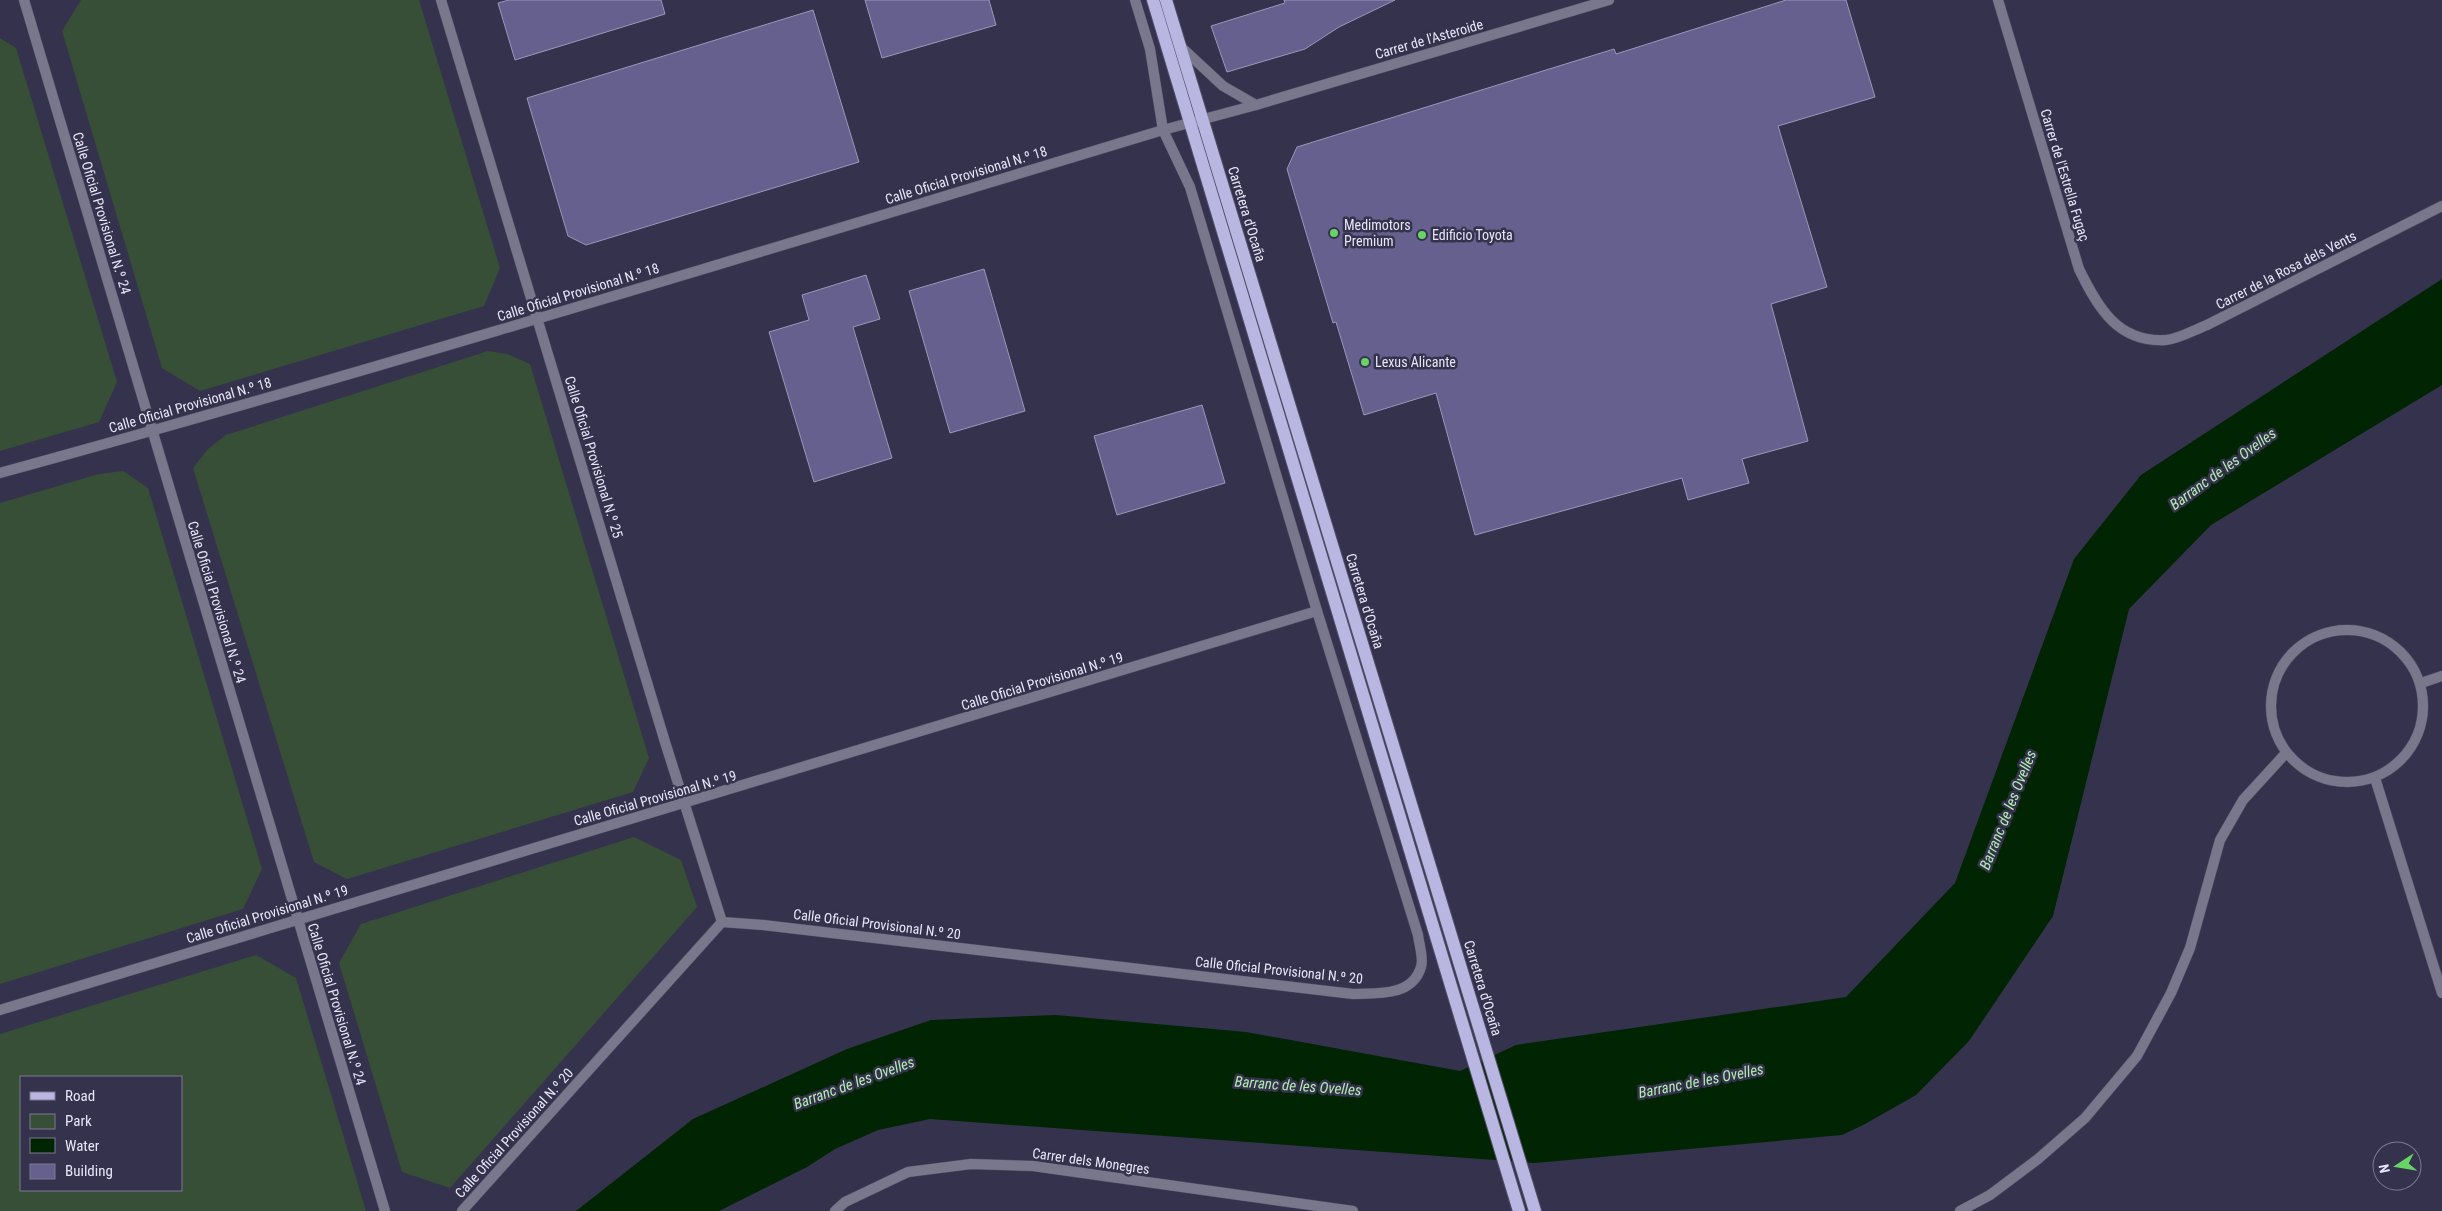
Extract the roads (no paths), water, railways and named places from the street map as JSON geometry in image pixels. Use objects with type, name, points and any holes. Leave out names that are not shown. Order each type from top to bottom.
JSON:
[{"type":"main road","name":"Carretera d'Ocaña","points":[[1153,0],[1196,120],[1535,1211]]},
{"type":"main road","name":"Carretera d'Ocaña","points":[[1166,0],[1180,46],[1196,120],[1467,1046],[1516,1207]]},
{"type":"street","name":"Calle Oficial Provisional N.º 24","points":[[24,0],[385,1211]]},
{"type":"street","name":"Calle Oficial Provisional N.º 25","points":[[441,0],[684,803],[722,922]]},
{"type":"street","points":[[1135,0],[1150,49],[1163,130],[1190,187],[1317,610]]},
{"type":"street","name":"Carrer de l'Asteroide","points":[[1196,120],[1256,105],[1610,0]]},
{"type":"street","name":"Carrer de l'Estrella Fugaç","points":[[1998,0],[2079,269],[2093,298],[2116,326],[2136,338]]},
{"type":"street","points":[[1180,46],[1223,86],[1256,105]]},
{"type":"street","name":"Calle Oficial Provisional N.º 18","points":[[0,473],[152,431],[538,318],[1196,120]]},
{"type":"street","name":"Carrer de la Rosa dels Vents","points":[[2136,338],[2168,340],[2206,325],[2442,206]]},
{"type":"street","name":"Calle Oficial Provisional N.º 19","points":[[0,1010],[1317,610]]},
{"type":"street","name":"Calle Oficial Provisional N.º 20","points":[[462,1211],[722,922],[773,926],[1353,994],[1395,992],[1412,983],[1422,966],[1418,936],[1317,610]]},
{"type":"street","points":[[2342,629],[2374,634],[2402,652],[2421,683],[2422,719],[2406,755],[2375,778],[2342,783],[2311,774],[2286,753],[2272,723],[2272,689],[2285,660],[2310,638],[2342,629]]},
{"type":"street","points":[[2421,683],[2442,676]]},
{"type":"street","points":[[1960,1211],[1990,1195],[2038,1159],[2085,1118],[2137,1056],[2171,993],[2190,948],[2220,840],[2243,800],[2286,753]]},
{"type":"street","points":[[2375,778],[2442,993]]},
{"type":"street","name":"Carrer dels Monegres","points":[[835,1211],[845,1202],[908,1172],[971,1164],[1033,1166],[1353,1211]]},
{"type":"water","name":"Barranc de les Ovelles","points":[[2442,279],[2442,385],[2211,525],[2129,609],[2053,916],[1969,1041],[1916,1095],[1865,1124],[1842,1135],[1535,1163],[930,1119],[878,1130],[835,1149],[807,1167],[719,1211],[576,1211],[693,1119],[847,1049],[931,1020],[1056,1015],[1246,1032],[1460,1071],[1516,1045],[1846,997],[1955,883],[2074,559],[2141,475]]},
{"type":"place","name":"Medimotors Premium","points":[[1334,233]]},
{"type":"place","name":"Edificio Toyota","points":[[1422,235]]},
{"type":"place","name":"Lexus Alicante","points":[[1365,362]]}]
